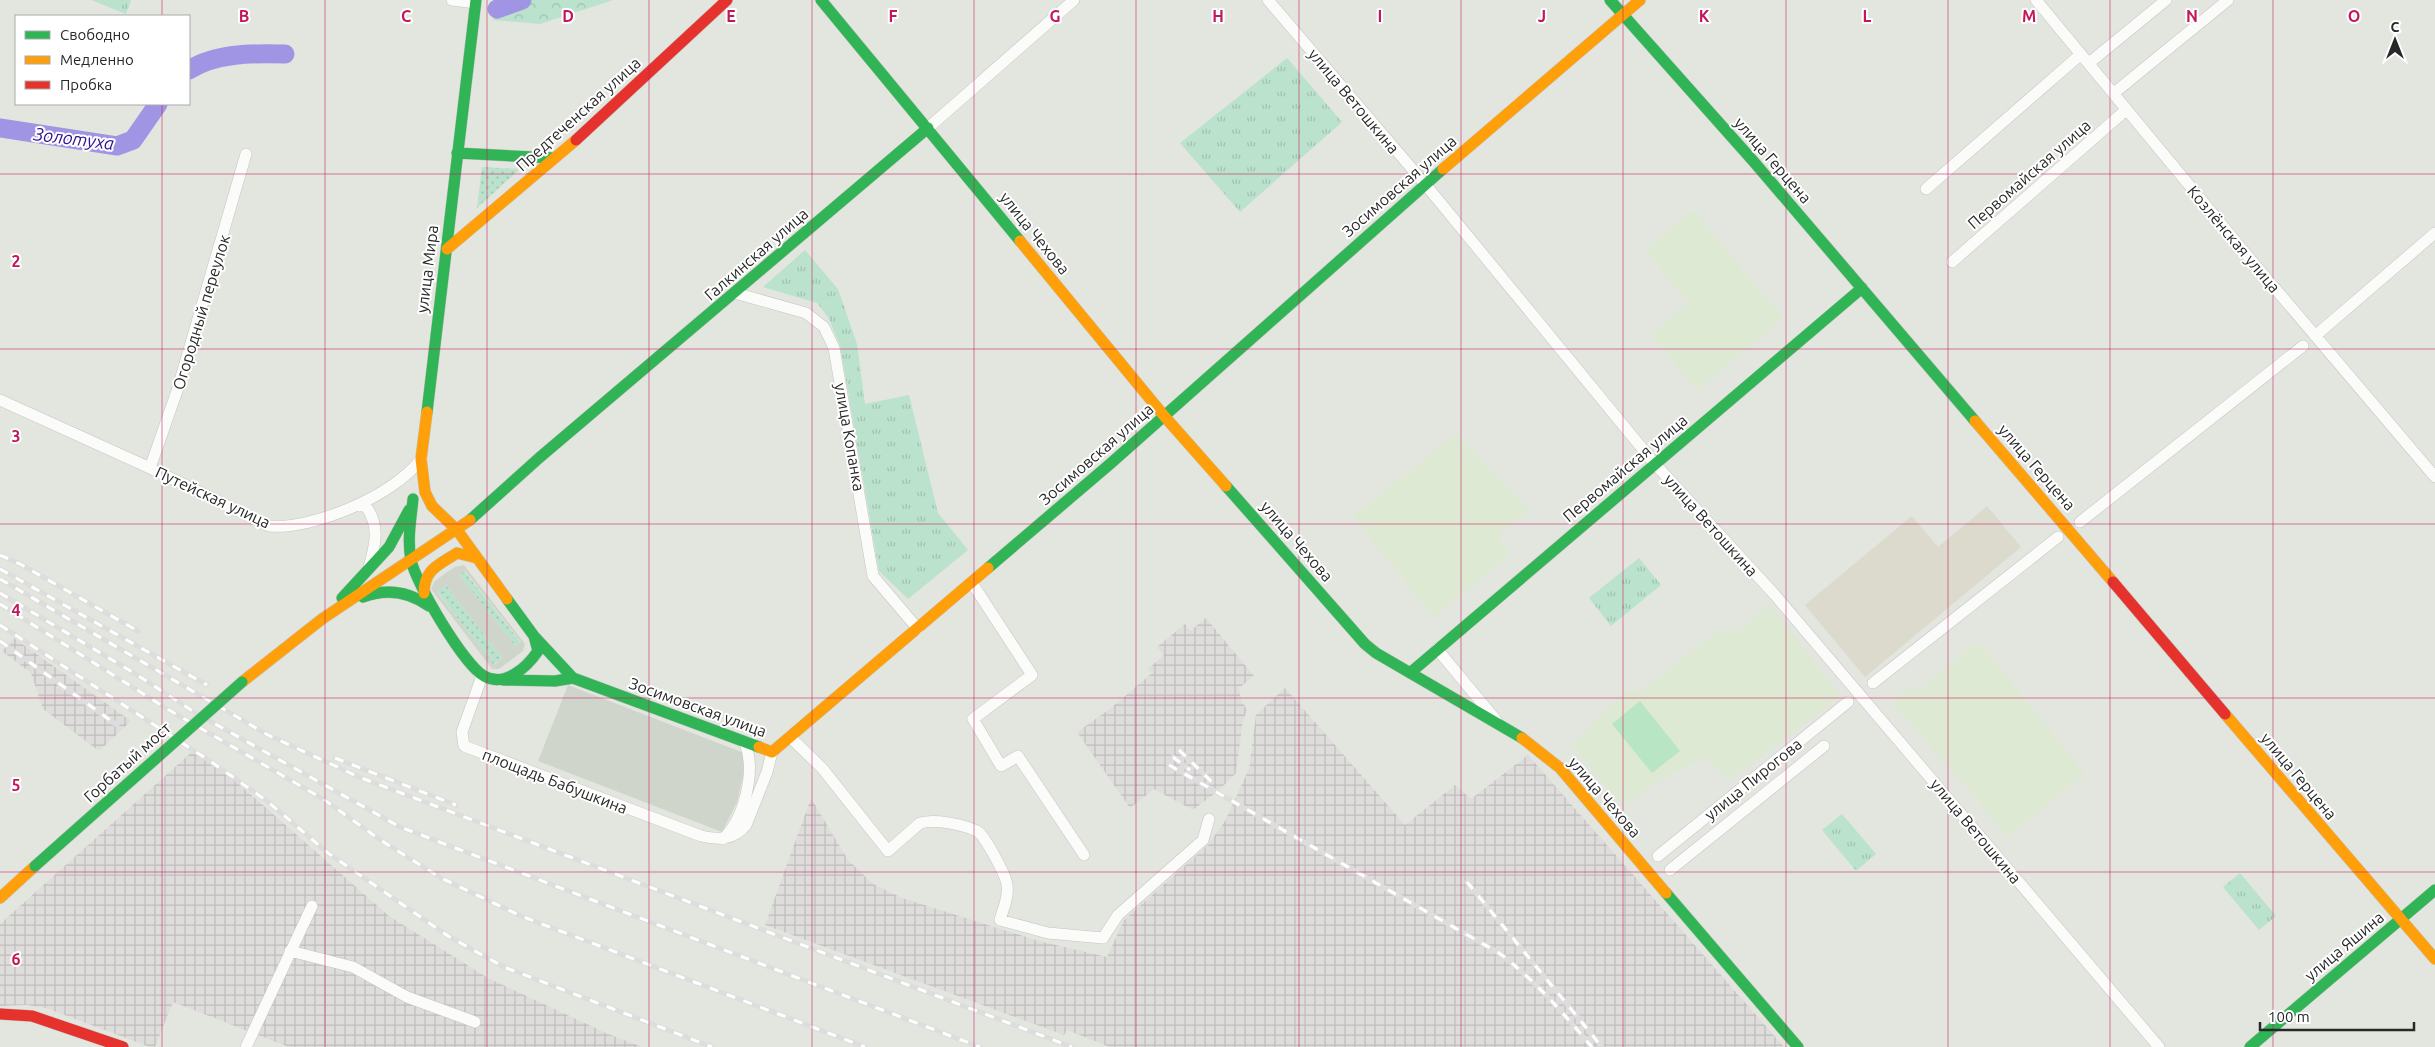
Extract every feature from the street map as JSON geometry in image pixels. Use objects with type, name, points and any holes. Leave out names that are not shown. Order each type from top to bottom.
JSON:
[{"type":"street","points":[[452,0],[476,1]]},
{"type":"street","name":"Предтеченская улица","points":[[447,249],[587,130],[727,0]]},
{"type":"street","name":"улица Чехова","points":[[821,0],[1165,417],[1365,644],[1376,653],[1531,743],[1560,768],[1798,1047]]},
{"type":"street","name":"Галкинская улица","points":[[322,619],[411,558],[457,530],[538,458],[928,128],[1074,0]]},
{"type":"street","name":"улица Ветошкина","points":[[1268,0],[1425,184],[1655,464],[1776,595],[2159,1047]]},
{"type":"street","name":"улица Герцена","points":[[1610,0],[1862,288],[2435,959]]},
{"type":"street","name":"Зосимовская улица","points":[[457,530],[534,636],[574,678],[772,752],[1165,417],[1425,184],[1640,0]]},
{"type":"street","name":"Козлёнская улица","points":[[2036,0],[2315,336],[2435,477]]},
{"type":"street","points":[[1926,189],[2085,58],[2166,0]]},
{"type":"street","points":[[2114,93],[2228,0]]},
{"type":"street","name":"улица Мира","points":[[457,530],[432,506],[425,492],[421,459],[434,335],[447,249],[476,1]]},
{"type":"street","name":"Первомайская улица","points":[[1952,262],[2126,110]]},
{"type":"street","points":[[457,153],[553,158]]},
{"type":"street","name":"Огородный переулок","points":[[150,468],[180,382],[246,154]]},
{"type":"street","points":[[2315,336],[2435,233]]},
{"type":"street","name":"Первомайская улица","points":[[1410,673],[1862,288]]},
{"type":"street","name":"улица Копанка","points":[[735,293],[806,313],[815,319],[830,336],[838,372],[873,576],[918,629]]},
{"type":"street","points":[[2080,522],[2303,346]]},
{"type":"street","name":"Путейская улица","points":[[0,400],[150,468],[269,526],[303,524],[360,504],[392,487],[408,475],[421,459]]},
{"type":"street","points":[[421,459],[413,499],[411,558],[424,593],[437,612],[480,673],[500,680],[555,681],[574,678]]},
{"type":"street","points":[[411,558],[419,545],[422,479]]},
{"type":"street","points":[[322,619],[389,547],[403,524],[413,499]]},
{"type":"street","points":[[360,504],[371,513],[375,526],[374,545],[368,571]]},
{"type":"street","points":[[1873,683],[2058,537]]},
{"type":"street","points":[[424,593],[424,580],[428,573],[457,553],[468,554],[477,558]]},
{"type":"street","points":[[972,583],[1032,675],[973,719],[1001,766],[1018,756],[1084,855]]},
{"type":"street","points":[[322,619],[365,596],[393,590],[406,592],[419,598],[437,612]]},
{"type":"street","name":"Горбатый мост","points":[[0,898],[242,682],[322,619]]},
{"type":"street","points":[[500,680],[511,676],[533,659],[538,652],[534,636]]},
{"type":"street","points":[[1437,649],[1500,725]]},
{"type":"street","name":"площадь Бабушкина","points":[[480,673],[462,732],[464,746],[700,836],[723,839]]},
{"type":"street","name":"улица Пирогова","points":[[1658,856],[1848,702]]},
{"type":"street","points":[[790,736],[822,768],[888,851],[926,821],[940,821],[978,832],[984,838],[1006,879],[1007,896],[1000,920],[1048,933],[1104,938],[1118,915],[1203,840],[1209,819]]},
{"type":"street","points":[[723,839],[736,821],[745,793],[750,762],[744,742]]},
{"type":"street","name":"улица Пирогова","points":[[1670,870],[1824,746]]},
{"type":"street","points":[[723,839],[735,835],[746,825],[767,772],[772,752]]},
{"type":"street","name":"улица Яшина","points":[[2250,1047],[2435,890]]},
{"type":"street","points":[[246,1047],[312,906]]},
{"type":"street","points":[[290,951],[353,967],[407,997],[475,1022]]},
{"type":"street","points":[[0,1014],[32,1016],[123,1047]]},
{"type":"shaded area","points":[[1693,210],[1783,319],[1697,390],[1651,335],[1689,303],[1645,250]]},
{"type":"shaded area","points":[[1457,433],[1529,511],[1497,537],[1511,554],[1434,617],[1353,517]]},
{"type":"shaded area","points":[[1987,506],[2021,547],[1865,677],[1805,605],[1912,516],[1938,547]]},
{"type":"shaded area","points":[[464,565],[525,644],[523,651],[499,669],[492,669],[431,589],[434,582],[455,567]],"holes":[[[465,571],[521,642],[516,647],[459,575]],[[446,585],[502,658],[494,665],[437,592]]]},
{"type":"shaded area","points":[[1771,605],[1840,696],[1730,780],[1706,757],[1663,779],[1623,805],[1571,745],[1587,732],[1596,719],[1629,690],[1642,691],[1717,631],[1737,632]]},
{"type":"shaded area","points":[[1206,618],[1254,676],[1239,688],[1241,700],[1247,710],[1243,720],[1236,773],[1218,791],[1193,810],[1154,789],[1130,808],[1077,732],[1111,708],[1152,673],[1148,669],[1164,655],[1157,647],[1185,624],[1190,631]]},
{"type":"shaded area","points":[[14,638],[131,721],[99,751],[43,709],[31,673],[2,651]]},
{"type":"shaded area","points":[[1978,641],[2085,774],[2007,837],[1963,783],[1891,702],[1911,686],[1918,693]]},
{"type":"shaded area","points":[[568,685],[744,753],[743,776],[737,802],[722,832],[538,761]]},
{"type":"shaded area","points":[[1285,688],[1405,825],[1455,785],[1471,799],[1528,755],[1784,1047],[1110,1047],[1067,1030],[1064,1035],[765,925],[811,798],[848,860],[873,884],[902,898],[1039,941],[1107,957],[1124,920],[1208,845],[1225,821],[1249,769],[1256,715]]},
{"type":"shaded area","points":[[194,750],[224,771],[389,916],[488,978],[606,1033],[642,1047],[289,1047],[173,1002],[155,1047],[150,1047],[46,1008],[27,1005],[0,1006],[0,924]]},
{"type":"green space","points":[[91,0],[131,0],[126,14]]},
{"type":"green space","points":[[495,0],[613,0],[540,24],[493,20]]},
{"type":"green space","points":[[1287,58],[1342,122],[1240,212],[1180,143]]},
{"type":"green space","points":[[482,167],[520,169],[477,208]]},
{"type":"green space","points":[[805,250],[838,289],[857,344],[865,404],[909,395],[938,513],[968,550],[908,599],[879,571],[840,345],[828,317],[817,303],[763,287]]},
{"type":"green space","points":[[1639,558],[1661,585],[1611,626],[1589,598]]},
{"type":"green space","points":[[464,571],[521,643],[516,647],[459,575]]},
{"type":"green space","points":[[446,585],[502,658],[493,665],[437,591]]},
{"type":"green space","points":[[1640,701],[1680,751],[1652,773],[1612,724]]},
{"type":"green space","points":[[1842,814],[1876,854],[1856,871],[1822,830]]},
{"type":"green space","points":[[2240,873],[2276,916],[2259,930],[2223,887]]},
{"type":"waterway","name":"Золотуха","points":[[497,9],[522,0]]},
{"type":"waterway","name":"Золотуха","points":[[190,69],[211,60],[235,55],[285,54]]},
{"type":"waterway","name":"Золотуха","points":[[0,128],[117,146],[133,140],[157,105]]},
{"type":"railway","points":[[0,555],[20,564],[138,631]]},
{"type":"railway","points":[[0,569],[207,685]]},
{"type":"railway","points":[[0,579],[268,735],[359,777],[1072,1047]]},
{"type":"railway","points":[[0,593],[134,673],[199,715],[400,827],[980,1047]]},
{"type":"railway","points":[[0,604],[169,710],[323,799],[382,841],[441,878],[521,916],[865,1047]]},
{"type":"railway","points":[[0,625],[210,761],[267,801],[328,853],[448,936],[504,967],[712,1047]]},
{"type":"railway","points":[[0,641],[117,725]]},
{"type":"railway","points":[[1179,750],[1212,782]]},
{"type":"railway","points":[[1173,757],[1190,770]]},
{"type":"railway","points":[[335,758],[456,805]]},
{"type":"railway","points":[[1169,765],[1499,953],[1537,986],[1592,1047]]},
{"type":"railway","points":[[1467,882],[1602,1047]]},
{"type":"traffic: fast","points":[[427,412],[476,0]]},
{"type":"traffic: fast","points":[[821,0],[1020,241]]},
{"type":"traffic: fast","points":[[1610,0],[1754,162],[1975,421]]},
{"type":"traffic: fast","points":[[470,520],[539,458],[928,128]]},
{"type":"traffic: fast","points":[[457,153],[553,158]]},
{"type":"traffic: fast","points":[[988,568],[1110,464],[1443,169]]},
{"type":"traffic: fast","points":[[1410,673],[1862,288]]},
{"type":"traffic: fast","points":[[1226,486],[1365,644],[1376,653],[1522,738]]},
{"type":"traffic: fast","points":[[413,499],[409,545],[415,571],[431,604],[453,641],[475,669],[492,679],[507,678],[515,674],[538,651],[534,636]]},
{"type":"traffic: fast","points":[[342,598],[389,547],[409,510]]},
{"type":"traffic: fast","points":[[363,597],[380,592],[397,592],[413,597],[429,606]]},
{"type":"traffic: fast","points":[[507,599],[534,636],[573,678],[759,747]]},
{"type":"traffic: fast","points":[[503,680],[555,681],[573,678]]},
{"type":"traffic: fast","points":[[35,866],[242,682]]},
{"type":"traffic: fast","points":[[2250,1047],[2435,890]]},
{"type":"traffic: fast","points":[[1666,893],[1798,1047]]},
{"type":"traffic: slow","points":[[1443,169],[1640,0]]},
{"type":"traffic: slow","points":[[447,249],[576,140]]},
{"type":"traffic: slow","points":[[1020,241],[1165,417],[1226,486]]},
{"type":"traffic: slow","points":[[427,412],[421,459],[425,492],[432,506],[457,530],[507,599]]},
{"type":"traffic: slow","points":[[1975,421],[2113,582]]},
{"type":"traffic: slow","points":[[242,682],[322,619],[470,520]]},
{"type":"traffic: slow","points":[[424,593],[427,578],[434,568],[457,553],[477,558]]},
{"type":"traffic: slow","points":[[759,747],[772,752],[988,568]]},
{"type":"traffic: slow","points":[[2225,714],[2435,959]]},
{"type":"traffic: slow","points":[[1522,738],[1560,768],[1666,893]]},
{"type":"traffic: slow","points":[[0,898],[35,866]]},
{"type":"traffic: jam","points":[[576,140],[727,0]]},
{"type":"traffic: jam","points":[[2113,582],[2225,714]]},
{"type":"traffic: jam","points":[[0,1014],[32,1016],[123,1047]]}]
